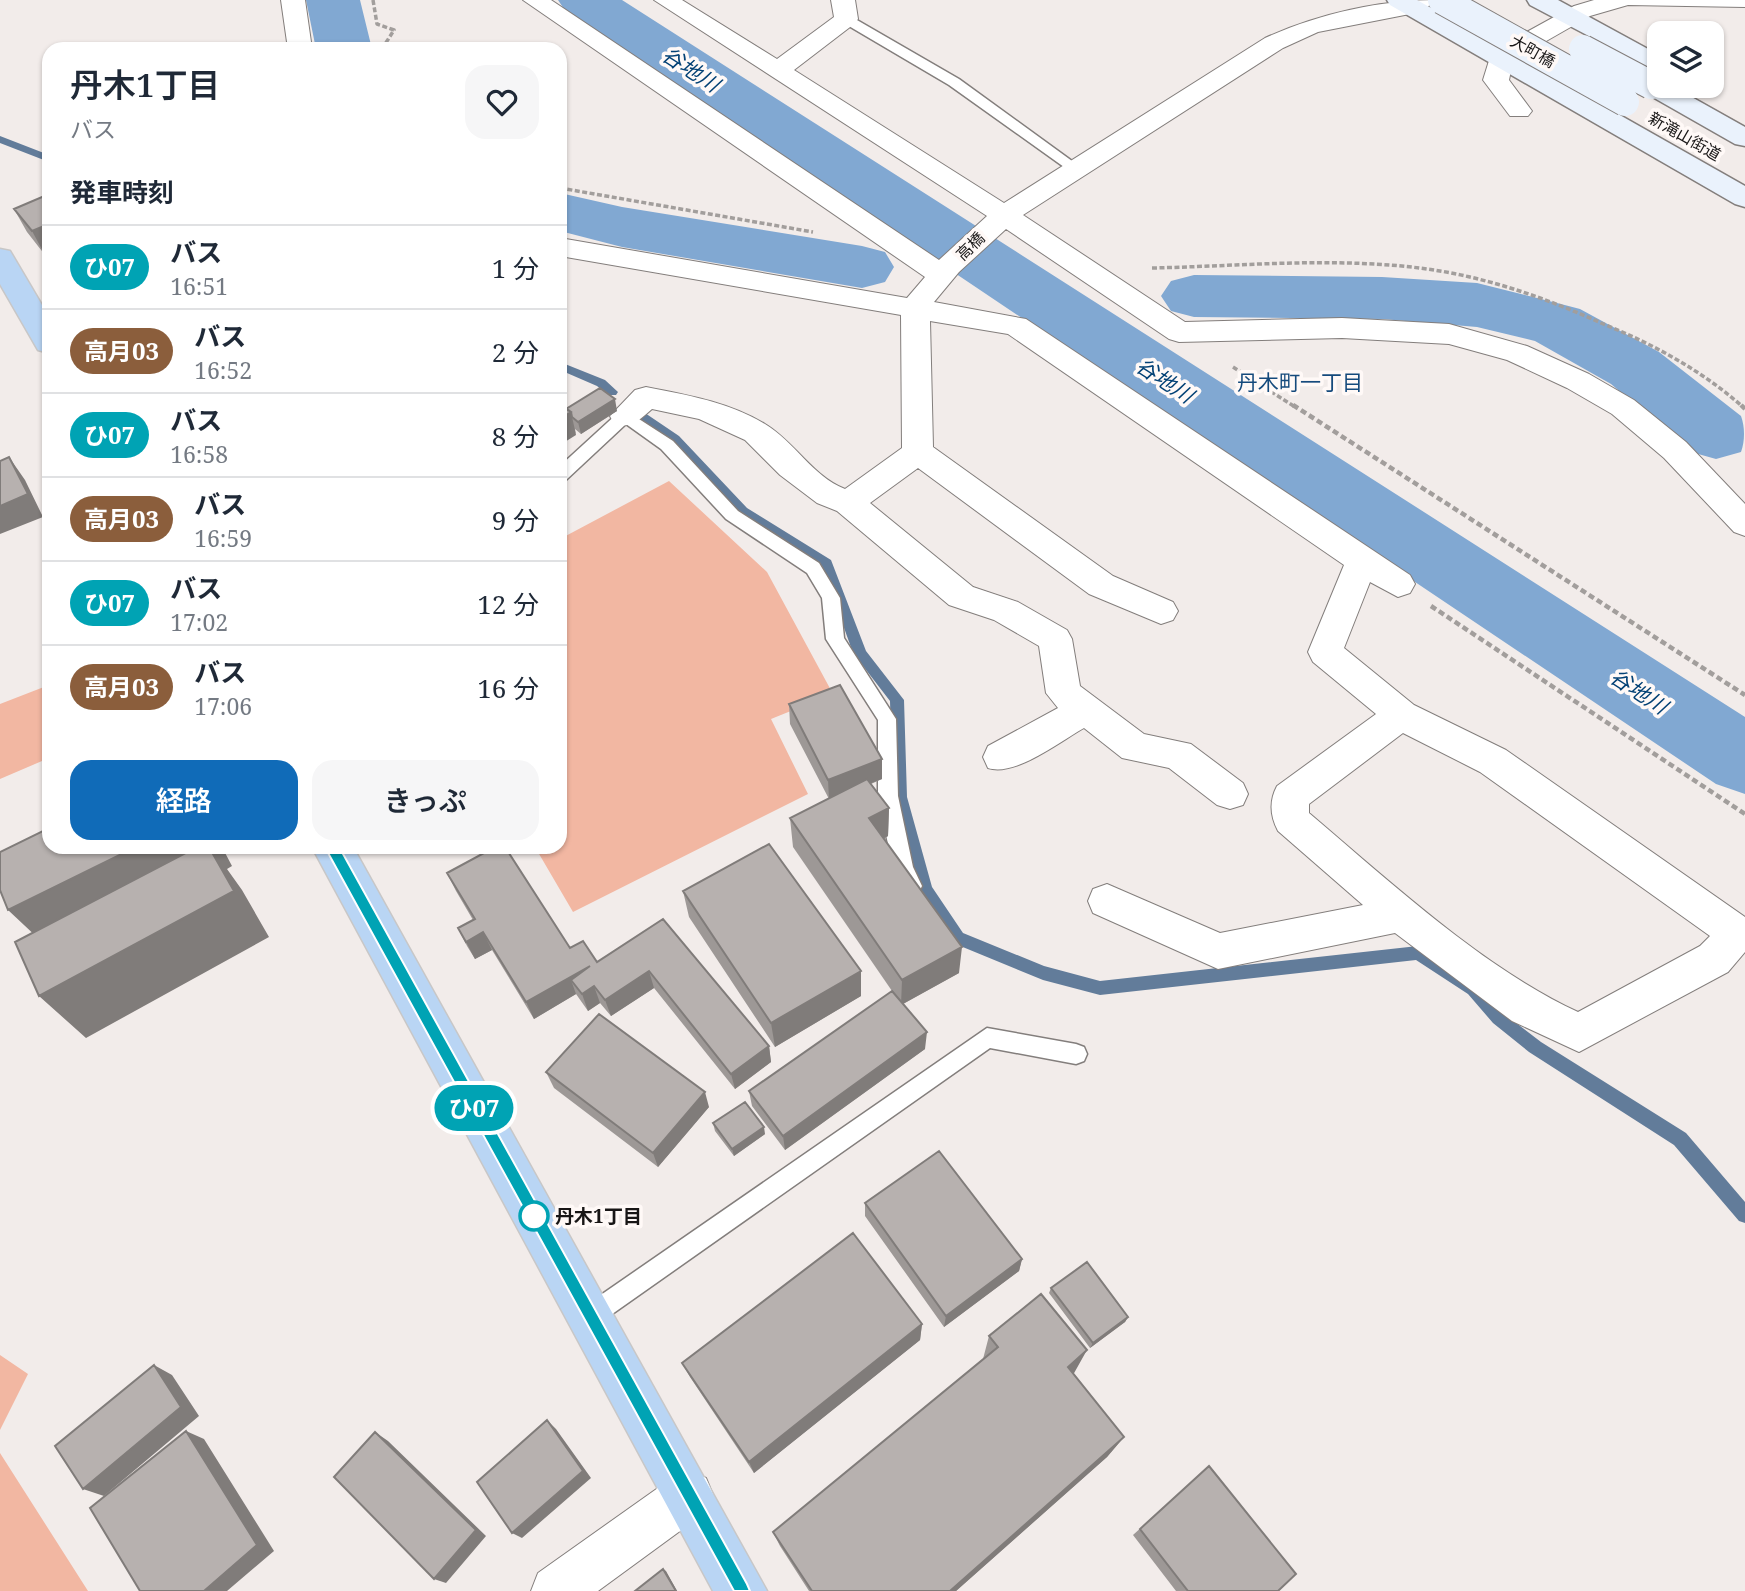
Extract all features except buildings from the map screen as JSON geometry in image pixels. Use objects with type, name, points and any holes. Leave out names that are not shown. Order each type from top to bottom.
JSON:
[{"type":"highway","points":[[0,258],[42,331]]},
{"type":"highway","points":[[336,854],[741,1591]]},
{"type":"main road","name":"大町橋","points":[[1442,0],[1625,102]]},
{"type":"main road","name":"大町橋","points":[[1492,0],[1647,71]]},
{"type":"main road","points":[[1539,0],[1570,17],[1647,70]]},
{"type":"main road","points":[[1412,2],[1745,198]]},
{"type":"main road","name":"新滝山街道","points":[[1688,98],[1745,138]]},
{"type":"main road","points":[[1719,98],[1745,112]]},
{"type":"main road","name":"新滝山街道","points":[[1625,102],[1745,170]]},
{"type":"street","points":[[293,0],[299,42]]},
{"type":"street","points":[[535,0],[945,270]]},
{"type":"street","points":[[667,0],[997,220],[1179,332],[1342,328],[1449,334],[1517,353],[1578,381],[1623,407],[1675,450],[1745,524]]},
{"type":"street","points":[[1519,111],[1496,79],[1501,56],[1591,6],[1620,0]]},
{"type":"street","points":[[1637,0],[1738,2]]},
{"type":"street","name":"高橋","points":[[915,307],[945,270],[997,220],[1273,43],[1311,26],[1412,2]]},
{"type":"street","points":[[777,71],[845,9]]},
{"type":"street","points":[[567,248],[1016,326],[1398,584]]},
{"type":"street","points":[[915,307],[918,452]]},
{"type":"street","points":[[625,416],[646,397],[707,410],[756,432],[791,467],[828,495],[848,503],[961,596],[1006,611],[1055,639],[1065,693],[1135,748],[1178,754],[1230,794]]},
{"type":"street","points":[[848,503],[918,452]]},
{"type":"street","points":[[918,452],[1101,585],[1161,611]]},
{"type":"street","points":[[1362,561],[1325,652],[1401,715],[1493,761],[1737,933],[1714,959],[1579,1033],[1526,1008],[1401,915],[1291,820],[1290,797],[1401,715]]},
{"type":"street","points":[[1000,757],[1086,710]]},
{"type":"street","points":[[1107,901],[1218,951],[1401,915]]},
{"type":"street","points":[[556,1591],[689,1495]]},
{"type":"lane","points":[[845,9],[1076,169]]},
{"type":"lane","points":[[567,470],[625,416],[667,445],[732,515],[813,568],[831,598],[835,639],[887,719],[888,796],[902,868],[919,902]]},
{"type":"lane","points":[[590,1316],[987,1038],[1076,1054]]},
{"type":"path","points":[[373,0],[377,24],[394,30],[386,42]]},
{"type":"path","points":[[567,189],[818,233]]},
{"type":"path","points":[[1179,332],[1745,695]]},
{"type":"path","points":[[1398,584],[1745,814]]},
{"type":"shaded area","points":[[669,481],[767,572],[833,694],[771,719],[808,794],[573,912],[539,854],[567,854],[567,535]]},
{"type":"shaded area","points":[[42,688],[42,761],[0,779],[0,704]]},
{"type":"shaded area","points":[[0,1355],[28,1374],[0,1430]]},
{"type":"shaded area","points":[[0,1453],[88,1591],[0,1591]]},
{"type":"waterway","name":"谷地川","points":[[333,0],[342,42]]},
{"type":"waterway","name":"谷地川","points":[[585,0],[1745,760]]},
{"type":"waterway","points":[[0,139],[42,156]]},
{"type":"waterway","name":"谷地川","points":[[567,214],[622,227],[862,267]]},
{"type":"waterway","name":"谷地川","points":[[1194,296],[1382,298],[1477,305],[1557,325],[1635,368],[1716,434]]},
{"type":"waterway","points":[[567,369],[601,383],[612,392]]},
{"type":"waterway","points":[[642,415],[675,439],[743,511],[827,563],[860,653],[897,700],[900,797],[925,889],[958,938],[1043,973],[1100,988],[1418,953],[1473,989],[1498,1018],[1535,1047],[1680,1139],[1745,1215]]},
{"type":"bus line","name":"ひ07","points":[[336,854],[741,1591]]},
{"type":"place","name":"丹木1丁目","points":[[534,1216]]},
{"type":"district","name":"丹木町一丁目","points":[[1300,382]]}]
